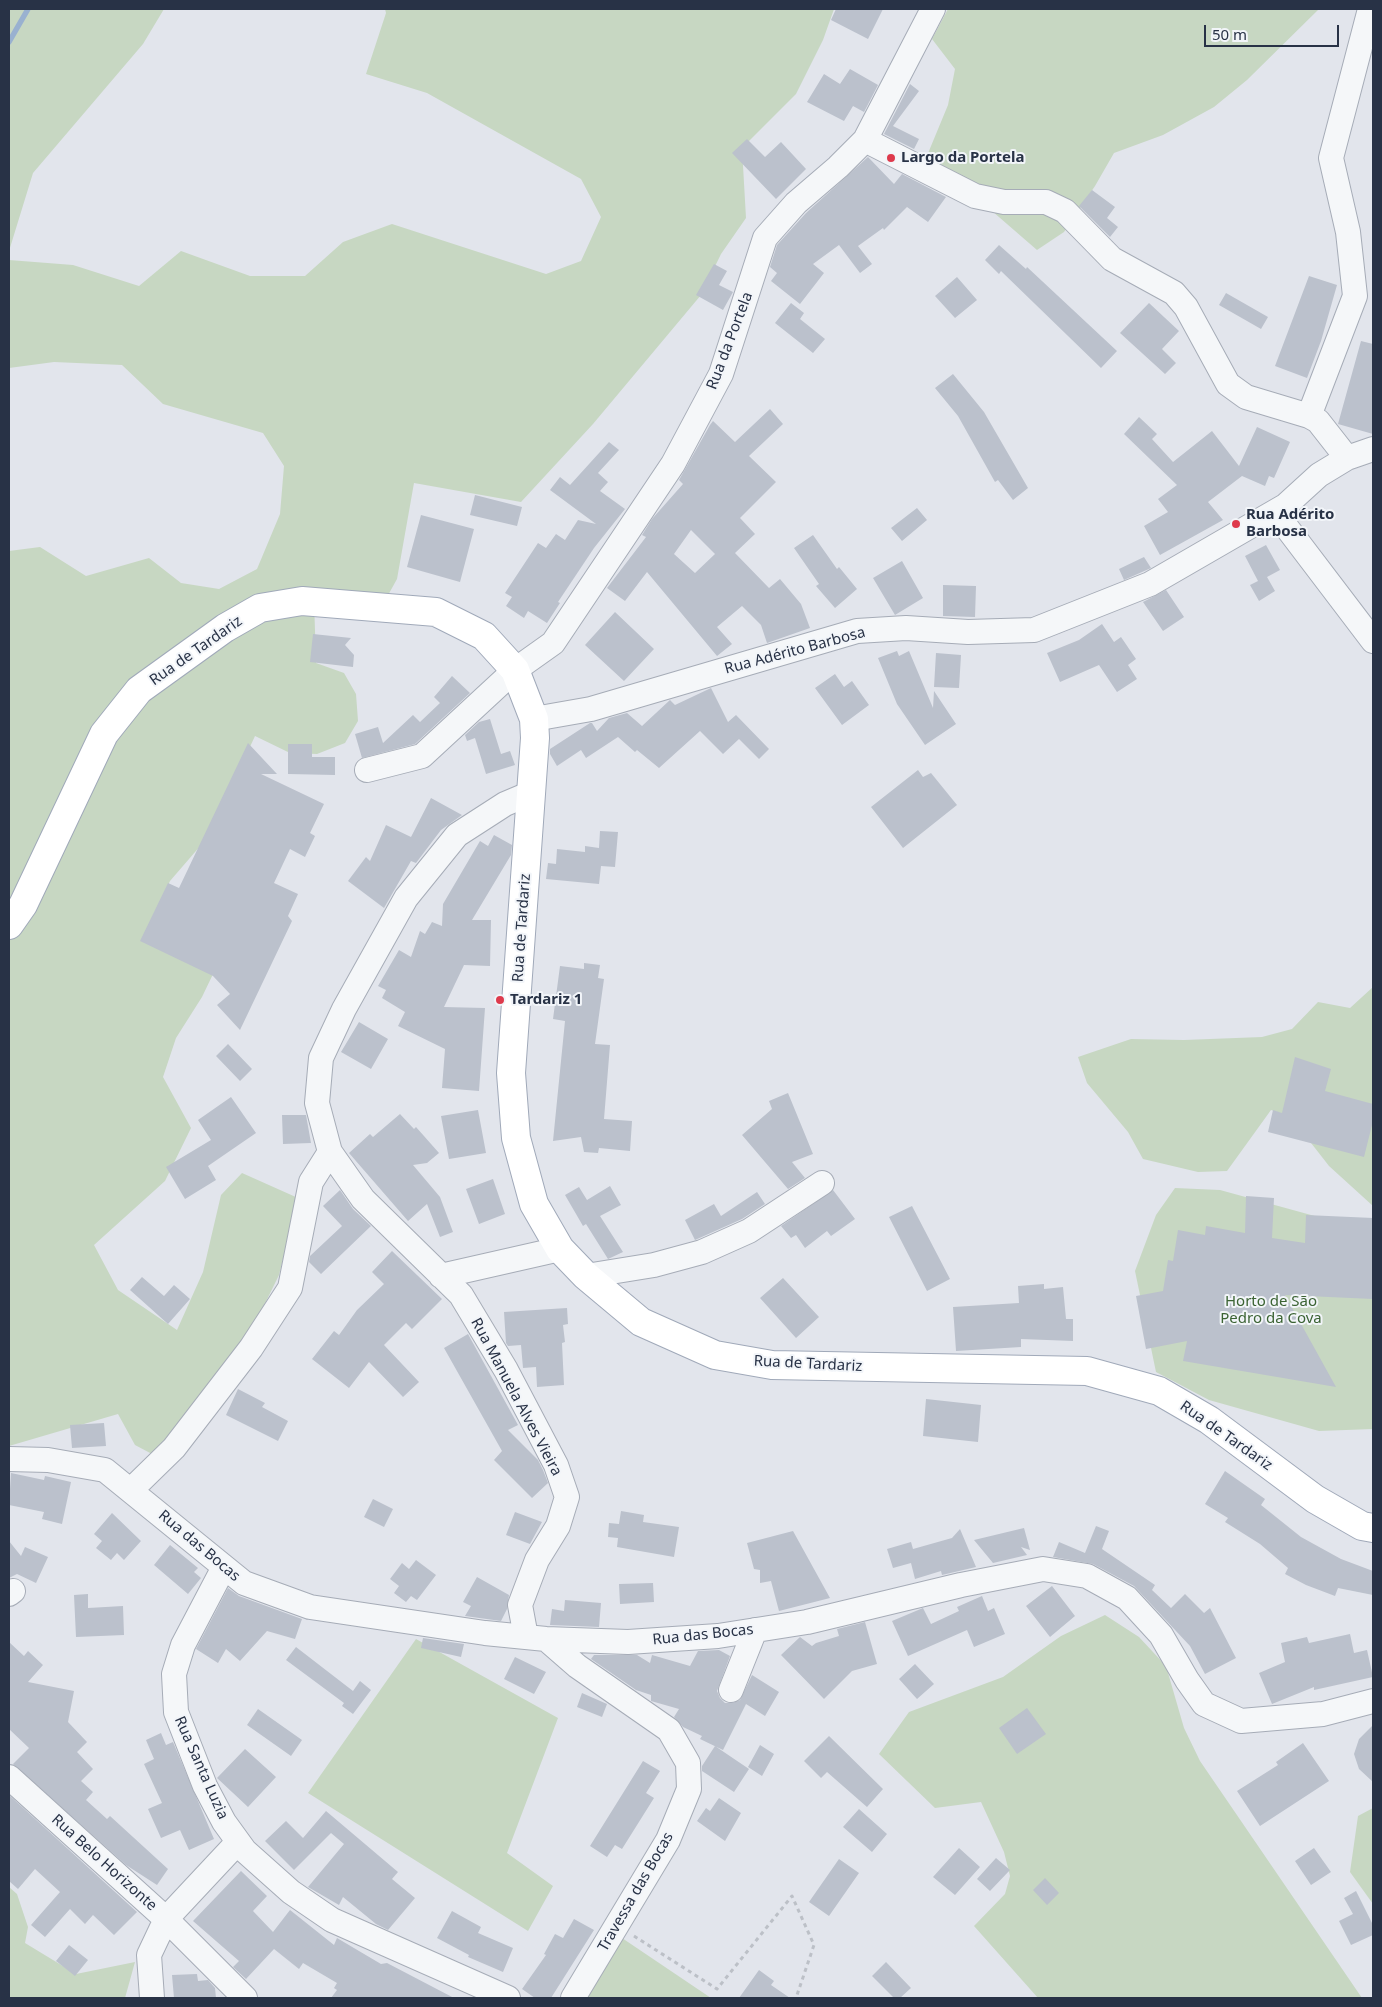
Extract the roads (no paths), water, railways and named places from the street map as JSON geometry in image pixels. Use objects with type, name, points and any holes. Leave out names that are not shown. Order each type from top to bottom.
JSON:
[{"type":"main road","name":"Rua de Tardariz","points":[[9,925],[23,905],[104,734],[139,690],[225,628],[260,608],[302,601],[436,612],[484,636],[515,670],[534,719],[511,1073],[519,1148],[534,1204],[560,1249],[586,1276],[641,1322],[714,1355],[772,1365],[1087,1372],[1158,1391],[1209,1420],[1315,1499],[1362,1526],[1373,1528]]},
{"type":"street","name":"Rua da Portela","points":[[366,770],[422,756],[515,670],[553,643],[672,464],[721,374],[766,238],[796,203],[865,140],[933,9]]},
{"type":"street","points":[[1309,416],[1355,296],[1348,232],[1331,158],[1370,9]]},
{"type":"street","points":[[865,140],[975,196],[1004,202],[1046,202],[1065,211],[1112,259],[1174,293],[1186,307],[1228,384],[1246,398],[1309,416],[1318,421],[1347,458]]},
{"type":"street","name":"Rua Adérito Barbosa","points":[[534,719],[591,709],[857,630],[906,628],[968,632],[1034,630],[1150,584],[1275,512],[1319,476],[1347,458],[1373,448]]},
{"type":"street","points":[[1275,512],[1309,560],[1373,641]]},
{"type":"street","points":[[131,1490],[174,1448],[251,1348],[290,1288],[311,1182],[330,1152],[317,1103],[321,1058],[344,1009],[406,898],[458,835],[505,804],[530,793]]},
{"type":"street","name":"Rua Manuela Alves Vieira","points":[[330,1152],[363,1199],[462,1295],[506,1370],[556,1466],[567,1497],[558,1526],[537,1560],[520,1605],[536,1638]]},
{"type":"street","points":[[586,1276],[654,1265],[702,1252],[749,1231],[822,1183]]},
{"type":"street","points":[[441,1276],[560,1249]]},
{"type":"street","name":"Rua das Bocas","points":[[9,1459],[48,1460],[105,1470],[244,1583],[310,1607],[536,1638],[628,1642],[718,1636],[807,1622],[961,1585],[1043,1569],[1087,1576],[1127,1598],[1161,1635],[1187,1680],[1204,1704],[1242,1721],[1323,1714],[1373,1701]]},
{"type":"street","name":"Rua Santa Luzia","points":[[224,1567],[184,1644],[174,1674],[176,1712],[205,1786],[224,1822],[245,1851],[291,1892],[332,1920],[508,1998]]},
{"type":"street","points":[[732,1690],[755,1630]]},
{"type":"street","name":"Travessa das Bocas","points":[[536,1638],[669,1730],[688,1763],[689,1789],[668,1840],[572,1998]]},
{"type":"street","name":"Rua Belo Horizonte","points":[[9,1777],[166,1919],[238,1842]]},
{"type":"street","points":[[134,1998],[149,1955],[166,1919],[245,1998]]},
{"type":"street","points":[[149,1955],[152,1998]]},
{"type":"waterway","points":[[9,42],[28,9]]},
{"type":"place","name":"Largo da Portela","points":[[891,158]]},
{"type":"place","name":"Rua Adérito Barbosa","points":[[1236,524]]},
{"type":"place","name":"Tardariz 1","points":[[500,1000]]},
{"type":"park label","name":"Horto de São Pedro da Cova","points":[[1271,1310]]}]
